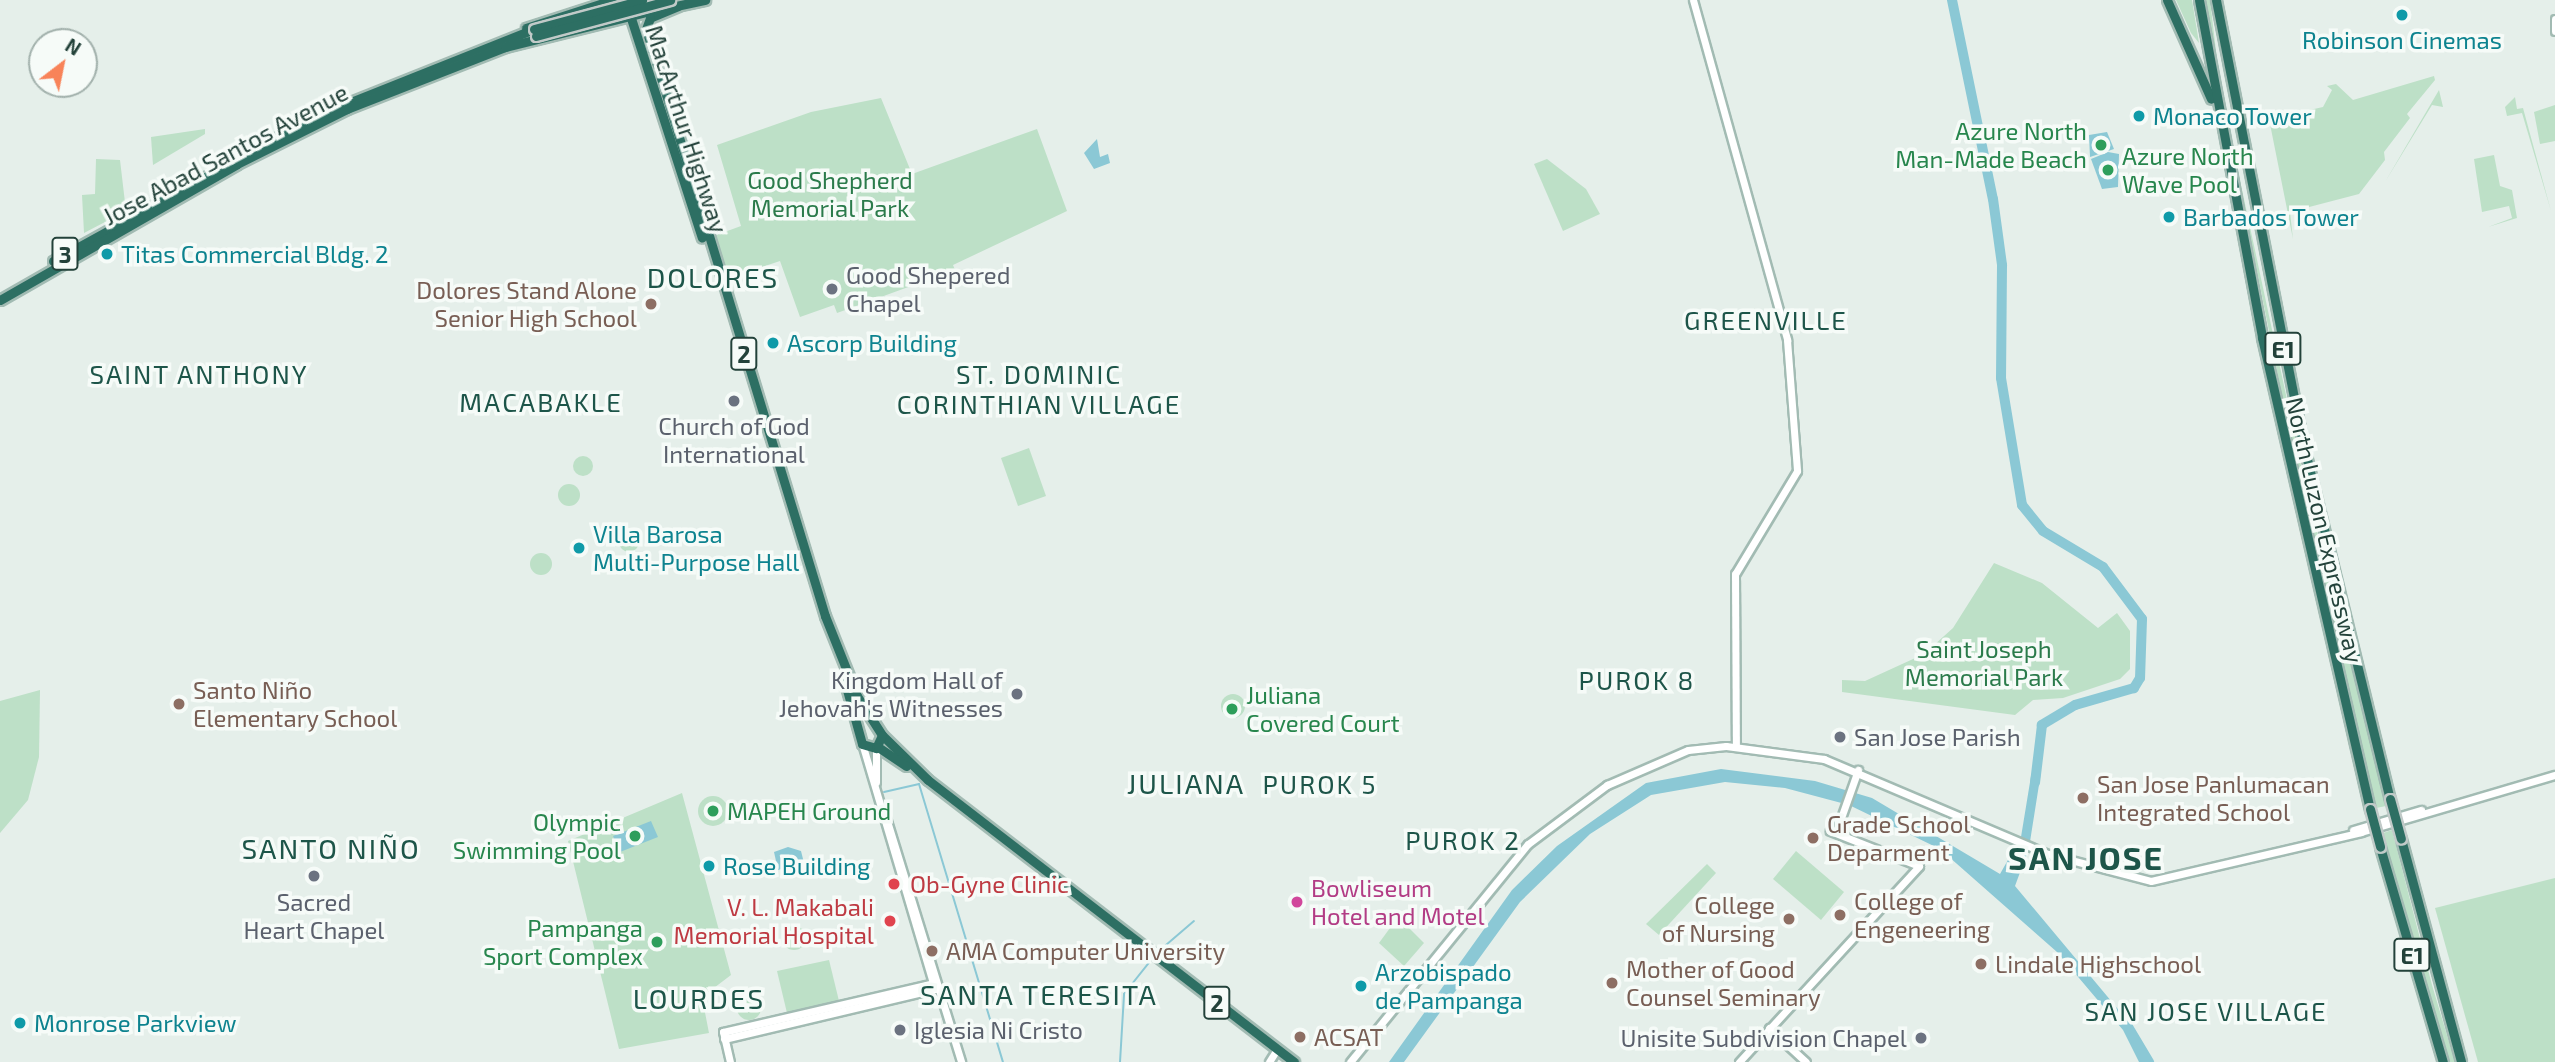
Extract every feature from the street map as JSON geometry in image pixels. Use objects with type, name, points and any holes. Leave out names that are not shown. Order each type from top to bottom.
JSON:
[{"type":"highway","points":[[513,40],[576,12],[612,0]]},
{"type":"highway","points":[[642,0],[652,10]]},
{"type":"highway","name":"3","points":[[513,40],[642,0]]},
{"type":"highway","name":"Jose Abad Santos Avenue","points":[[2,296],[231,158],[366,97],[513,40],[580,30],[629,6],[652,10],[674,3],[705,0]]},
{"type":"highway","points":[[2167,0],[2195,51],[2224,144]]},
{"type":"highway","name":"North Luzon Expressway","points":[[2199,0],[2224,144],[2370,808],[2443,1062]]},
{"type":"highway","name":"North Luzon Expressway","points":[[2216,0],[2299,422],[2390,799],[2461,1062]]},
{"type":"highway","name":"3","points":[[535,33],[674,3]]},
{"type":"highway","name":"Jose Abad Santos Avenue","points":[[646,24],[674,3]]},
{"type":"highway","name":"MacArthur Highway","points":[[629,6],[842,667],[863,746],[877,748],[928,780],[1294,1062]]},
{"type":"highway","points":[[576,12],[580,30]]},
{"type":"highway","name":"MacArthur Highway","points":[[646,24],[804,548]]},
{"type":"highway","name":"MacArthur Highway","points":[[842,667],[880,732],[928,780]]},
{"type":"highway","points":[[860,736],[867,727],[880,732],[877,748]]},
{"type":"main road","points":[[1693,0],[1787,340],[1797,471],[1735,574],[1736,747]]},
{"type":"main road","points":[[2555,19],[2555,31]]},
{"type":"main road","points":[[863,746],[933,983],[888,997]]},
{"type":"main road","points":[[1350,1062],[1501,872],[1559,818],[1660,760],[1709,746],[1736,747],[1858,770],[2031,847],[2151,881],[2353,831],[2555,775]]},
{"type":"main road","points":[[876,783],[877,748]]},
{"type":"main road","points":[[1739,1062],[1919,866],[1833,831],[1858,770]]},
{"type":"main road","points":[[884,811],[961,1062]]},
{"type":"main road","points":[[730,1062],[724,1036],[888,997],[940,988]]},
{"type":"main road","points":[[1769,1028],[1806,1062]]},
{"type":"main road","points":[[1269,1062],[1277,1049]]},
{"type":"green space","points":[[2176,0],[2192,0],[2199,43],[2191,33]]},
{"type":"green space","points":[[2204,0],[2210,0],[2218,68],[2216,66]]},
{"type":"green space","points":[[2434,76],[2435,80],[2407,114],[2410,118],[2384,152],[2385,160],[2359,194],[2290,212],[2293,239],[2269,119],[2323,107],[2332,90],[2327,86],[2336,84],[2353,100]]},
{"type":"green space","points":[[2439,90],[2443,107],[2432,105],[2385,182]]},
{"type":"green space","points":[[2515,97],[2517,109],[2523,108],[2551,211],[2522,113],[2507,116],[2505,107]]},
{"type":"green space","name":"Good Shepherd Memorial Park","points":[[881,98],[912,174],[1037,129],[1067,211],[953,265],[955,270],[837,313],[834,305],[800,317],[780,261],[725,279],[711,237],[741,226],[717,145],[811,112]]},
{"type":"green space","points":[[2223,101],[2304,479],[2386,806],[2376,808],[2291,441]]},
{"type":"green space","points":[[2555,105],[2555,141],[2540,144],[2534,112]]},
{"type":"green space","points":[[205,129],[205,134],[153,165],[151,137]]},
{"type":"green space","points":[[2494,155],[2500,186],[2512,190],[2517,218],[2488,227],[2512,218],[2509,206],[2482,212],[2474,159]]},
{"type":"green space","points":[[96,159],[120,160],[126,211],[84,233],[82,195],[95,194]]},
{"type":"green space","points":[[1547,159],[1586,189],[1600,214],[1563,231],[1534,164]]},
{"type":"green space","points":[[1029,448],[1046,496],[1018,506],[1001,458]]},
{"type":"green space","points":[[579,456],[587,456],[593,466],[587,476],[579,476],[573,470],[573,462]]},
{"type":"green space","points":[[569,484],[577,487],[580,495],[577,503],[569,506],[561,503],[558,495],[561,487]]},
{"type":"green space","points":[[629,532],[636,535],[639,542],[636,549],[629,552],[622,549],[619,542],[622,535]]},
{"type":"green space","points":[[541,553],[549,556],[552,564],[549,572],[541,575],[533,572],[530,564],[533,556]]},
{"type":"green space","name":"Saint Joseph Memorial Park","points":[[1994,563],[2042,583],[2098,628],[2117,613],[2130,631],[2130,669],[2120,679],[2063,698],[2033,700],[2015,715],[1842,692],[1842,680],[1865,681],[1924,654],[1953,628]]},
{"type":"green space","points":[[40,690],[39,757],[28,800],[0,833],[0,701]]},
{"type":"green space","name":"Juliana Covered Court","points":[[1233,694],[1242,697],[1245,706],[1242,715],[1233,718],[1224,715],[1221,706],[1224,697]]},
{"type":"green space","name":"Pampanga Sport Complex","points":[[682,793],[731,975],[702,997],[709,1033],[619,1049],[568,841]]},
{"type":"green space","name":"MAPEH Ground","points":[[713,796],[724,800],[728,811],[724,822],[713,826],[702,822],[698,811],[702,800]]},
{"type":"green space","points":[[2392,830],[2455,1062],[2449,1062],[2397,887],[2383,833]]},
{"type":"green space","points":[[1796,851],[1844,892],[1821,920],[1773,879]]},
{"type":"green space","points":[[1707,864],[1716,873],[1659,935],[1646,924]]},
{"type":"green space","points":[[2555,878],[2555,1062],[2478,1062],[2435,908]]},
{"type":"green space","points":[[1398,917],[1424,943],[1404,966],[1379,943]]},
{"type":"green space","points":[[794,926],[803,929],[806,938],[803,947],[794,950],[785,947],[782,938],[785,929]]},
{"type":"green space","points":[[829,960],[839,1001],[787,1013],[777,971]]},
{"type":"green space","points":[[749,996],[757,1000],[761,1008],[757,1016],[749,1020],[741,1016],[737,1008],[741,1000]]},
{"type":"water","name":"Azure North Man-Made Beach","points":[[2107,132],[2114,149],[2090,157],[2089,135]]},
{"type":"water","points":[[1097,139],[1100,157],[1108,154],[1110,163],[1094,169],[1084,153]]},
{"type":"water","name":"Azure North Wave Pool","points":[[2108,152],[2119,154],[2118,187],[2102,189],[2091,159]]},
{"type":"water","points":[[1721,769],[1815,781],[1872,798],[2000,874],[2021,837],[2031,776],[2041,772],[2029,848],[2015,886],[2127,1020],[2147,1062],[2139,1062],[2123,1030],[2057,952],[1940,849],[1849,805],[1785,788],[1725,782],[1651,795],[1590,834],[1520,902],[1404,1062],[1389,1062],[1512,890],[1557,846],[1646,783]]},
{"type":"water","name":"Olympic Swimming Pool","points":[[651,821],[658,837],[620,852],[613,836]]},
{"type":"water","points":[[788,847],[801,851],[804,863],[778,870],[774,852]]},
{"type":"waterway","points":[[1952,0],[1993,199],[2002,265],[2001,378],[2022,505],[2043,531],[2103,567],[2142,619],[2140,678],[2134,688],[2075,705],[2042,725],[2035,783]]},
{"type":"waterway","points":[[884,792],[919,784],[1003,1062]]},
{"type":"waterway","points":[[1159,951],[1194,921]]},
{"type":"waterway","points":[[1120,1062],[1124,994],[1151,960]]},
{"type":"waterway","points":[[2121,1015],[2149,1062]]},
{"type":"place","name":"Robinson Cinemas","points":[[2402,15]]},
{"type":"place","name":"Monaco Tower","points":[[2139,116]]},
{"type":"place","name":"Azure North Man-Made Beach","points":[[2101,145]]},
{"type":"place","name":"Azure North Wave Pool","points":[[2108,170]]},
{"type":"place","name":"Barbados Tower","points":[[2169,217]]},
{"type":"place","name":"Titas Commercial Bldg. 2","points":[[107,254]]},
{"type":"place","name":"Good Shepered Chapel","points":[[832,289]]},
{"type":"place","name":"Dolores Stand Alone Senior High School","points":[[651,304]]},
{"type":"place","name":"Ascorp Building","points":[[773,343]]},
{"type":"place","name":"Church of God International","points":[[734,401]]},
{"type":"place","name":"Villa Barosa Multi-Purpose Hall","points":[[579,548]]},
{"type":"place","name":"Kingdom Hall of Jehovah's Witnesses","points":[[1017,694]]},
{"type":"place","name":"Santo Niño Elementary School","points":[[179,704]]},
{"type":"place","name":"Juliana Covered Court","points":[[1232,709]]},
{"type":"place","name":"San Jose Parish","points":[[1840,737]]},
{"type":"place","name":"San Jose Panlumacan Integrated School","points":[[2083,798]]},
{"type":"place","name":"MAPEH Ground","points":[[713,811]]},
{"type":"place","name":"Olympic Swimming Pool","points":[[635,836]]},
{"type":"place","name":"Grade School Deparment","points":[[1813,838]]},
{"type":"place","name":"Rose Building","points":[[709,866]]},
{"type":"place","name":"Sacred Heart Chapel","points":[[314,876]]},
{"type":"place","name":"Ob-Gyne Clinic","points":[[894,884]]},
{"type":"place","name":"Bowliseum Hotel and Motel","points":[[1297,902]]},
{"type":"place","name":"College of Engeneering","points":[[1840,915]]},
{"type":"place","name":"College of Nursing","points":[[1789,919]]},
{"type":"place","name":"V. L. Makabali Memorial Hospital","points":[[890,921]]},
{"type":"place","name":"Pampanga Sport Complex","points":[[657,942]]},
{"type":"place","name":"AMA Computer University","points":[[932,951]]},
{"type":"place","name":"Lindale Highschool","points":[[1981,964]]},
{"type":"place","name":"Mother of Good Counsel Seminary","points":[[1612,983]]},
{"type":"place","name":"Arzobispado de Pampanga","points":[[1361,986]]},
{"type":"place","name":"Monrose Parkview","points":[[20,1023]]},
{"type":"place","name":"Iglesia Ni Cristo","points":[[900,1030]]},
{"type":"place","name":"ACSAT","points":[[1300,1037]]},
{"type":"place","name":"Unisite Subdivision Chapel","points":[[1921,1038]]},
{"type":"district","name":"DOLORES","points":[[713,277]]},
{"type":"district","name":"GREENVILLE","points":[[1766,320]]},
{"type":"district","name":"SAINT ANTHONY","points":[[199,374]]},
{"type":"district","name":"ST. DOMINIC CORINTHIAN VILLAGE","points":[[1039,389]]},
{"type":"district","name":"MACABAKLE","points":[[541,402]]},
{"type":"district","name":"PUROK 8","points":[[1637,680]]},
{"type":"district","name":"JULIANA","points":[[1186,783]]},
{"type":"district","name":"PUROK 5","points":[[1320,784]]},
{"type":"district","name":"PUROK 2","points":[[1463,840]]},
{"type":"district","name":"SANTO NIÑO","points":[[331,848]]},
{"type":"district","name":"SAN JOSE","points":[[2086,857]]},
{"type":"district","name":"SANTA TERESITA","points":[[1039,994]]},
{"type":"district","name":"LOURDES","points":[[699,998]]},
{"type":"district","name":"SAN JOSE VILLAGE","points":[[2206,1011]]}]
